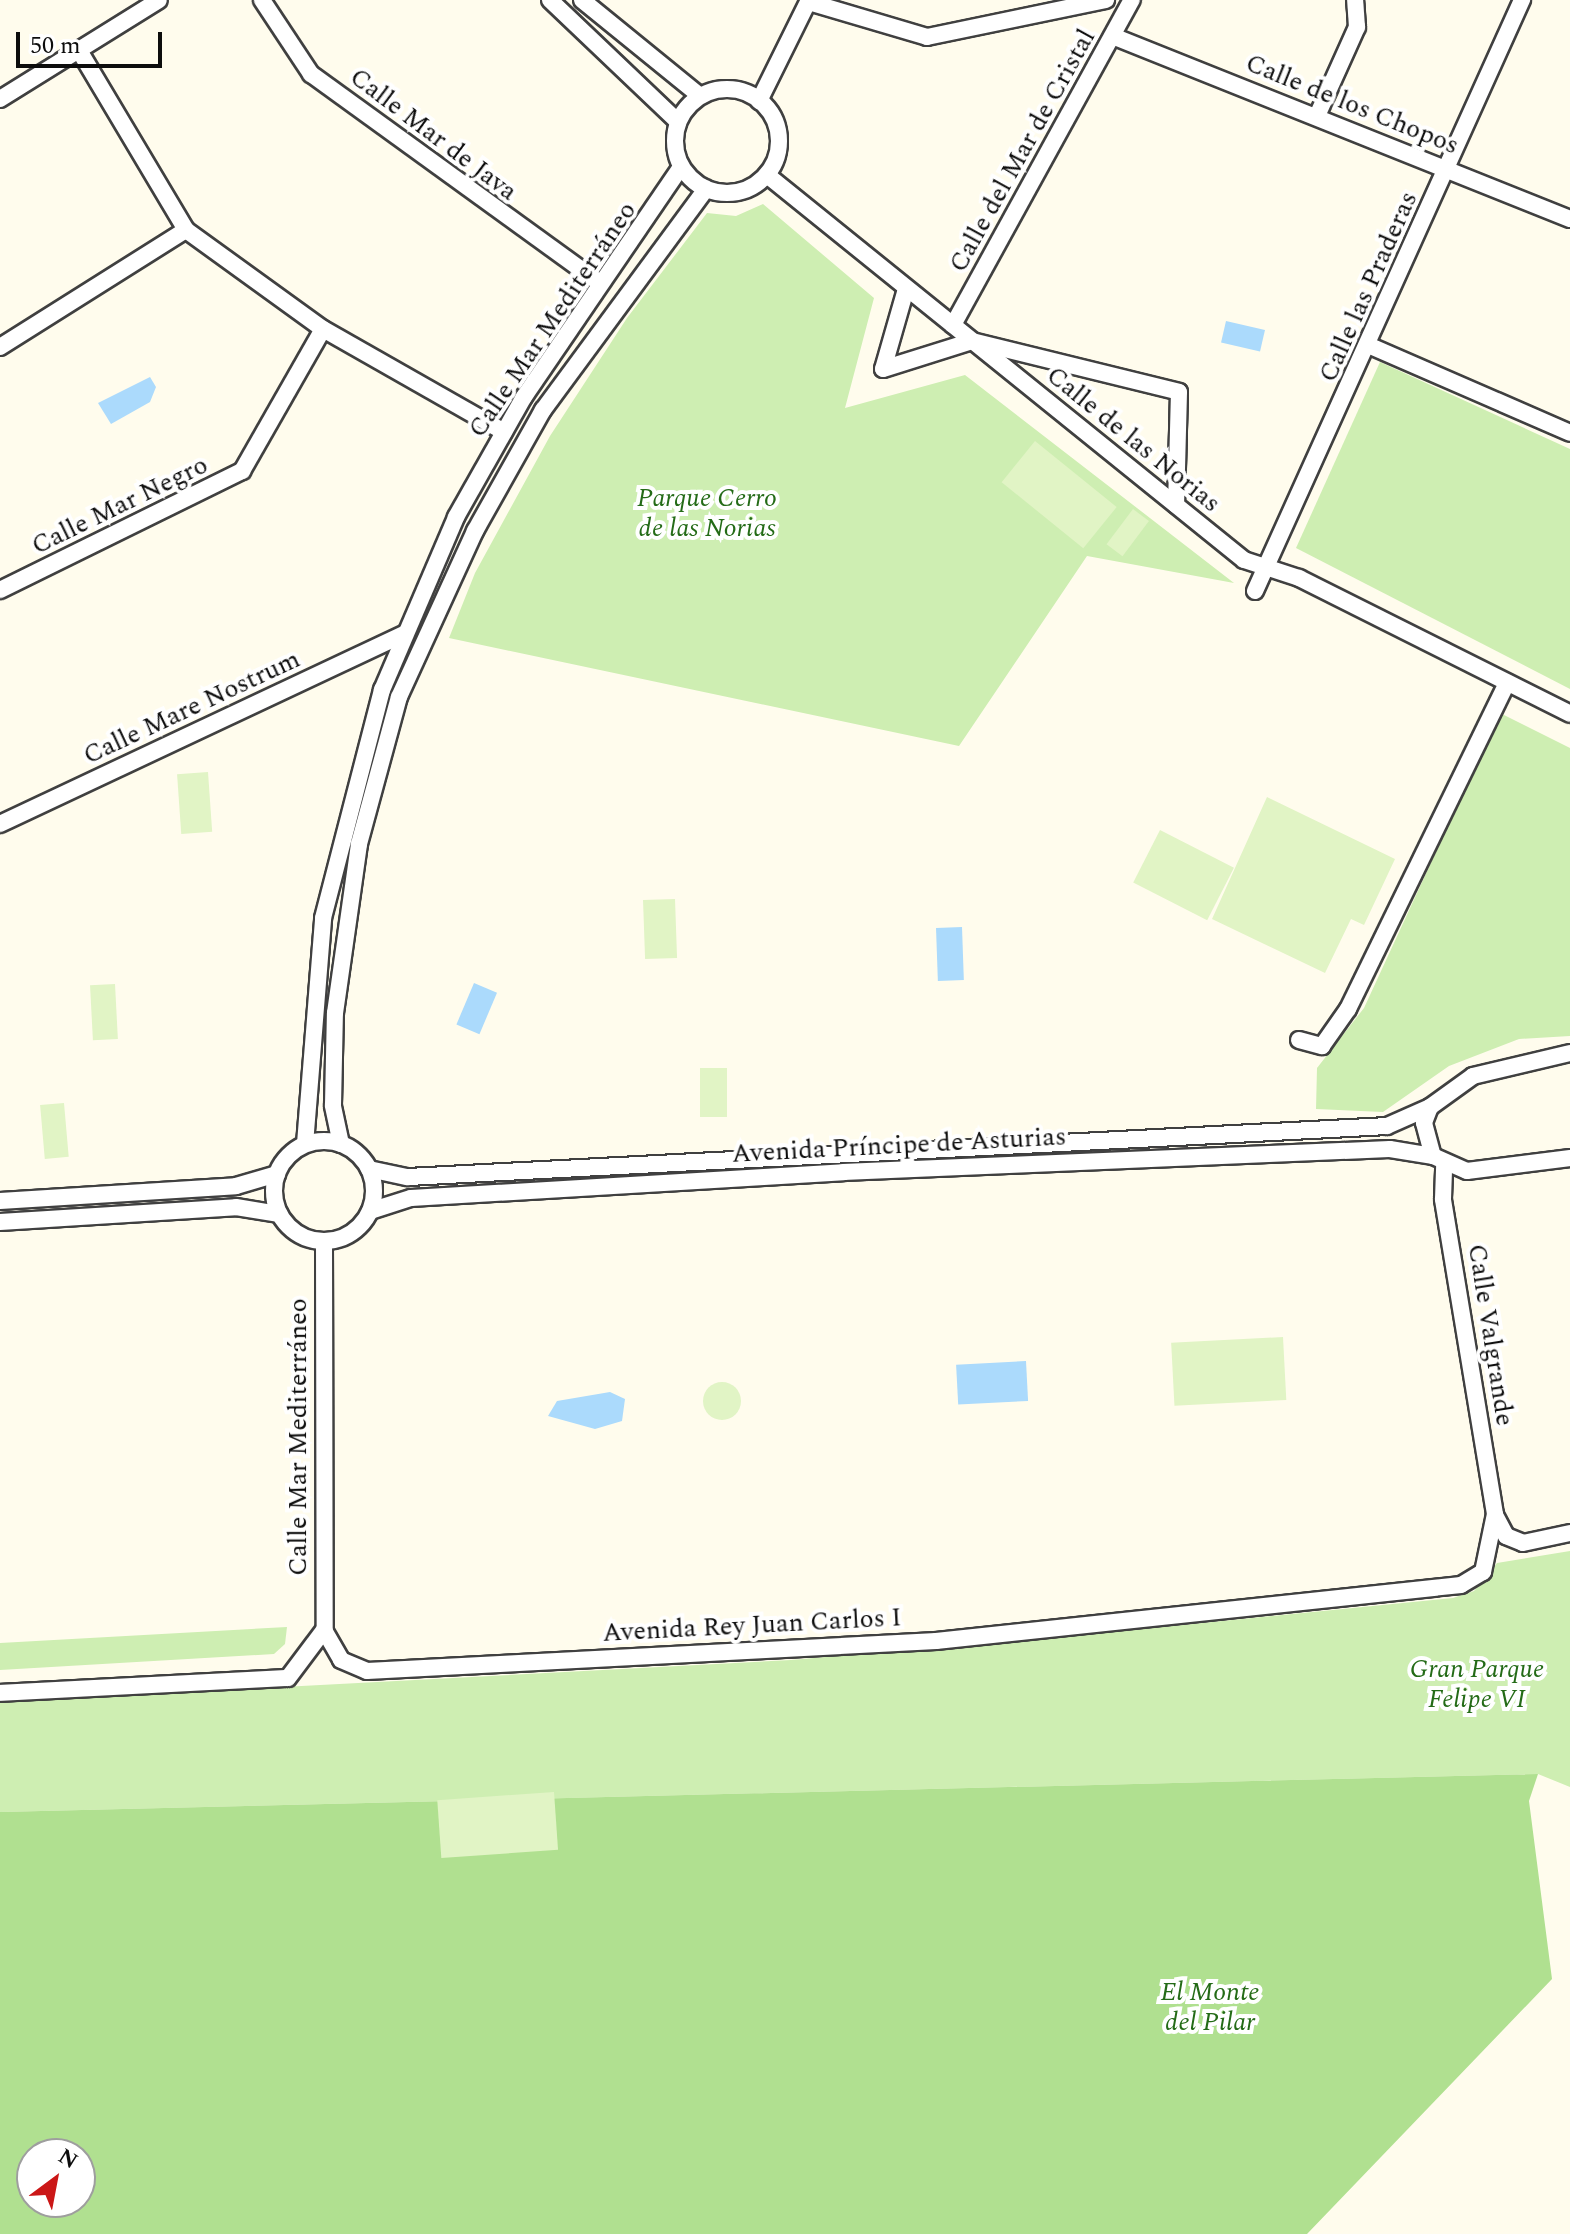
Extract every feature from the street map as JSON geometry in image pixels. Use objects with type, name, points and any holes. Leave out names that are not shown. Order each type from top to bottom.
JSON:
[{"type":"street","points":[[0,99],[159,0]]},
{"type":"street","name":"Calle Mar de Java","points":[[262,0],[311,74],[600,283]]},
{"type":"street","points":[[550,0],[678,122],[681,167],[706,189],[739,192],[767,175],[779,144],[759,101],[730,89],[700,96],[678,122]]},
{"type":"street","points":[[582,0],[700,96]]},
{"type":"street","points":[[759,101],[809,1],[939,37],[1106,0]]},
{"type":"street","name":"Calle del Mar de Cristal","points":[[953,325],[1115,37],[1132,0]]},
{"type":"street","points":[[1317,116],[1357,27],[1355,0]]},
{"type":"street","name":"Calle las Praderas","points":[[1255,591],[1449,169],[1522,0]]},
{"type":"street","name":"Calle de los Chopos","points":[[1115,37],[1570,219]]},
{"type":"street","points":[[80,52],[186,230],[323,329],[504,432]]},
{"type":"street","name":"Calle Mar Mediterráneo","points":[[305,1144],[323,918],[338,836],[404,634],[504,432],[600,283],[681,167]]},
{"type":"street","name":"Calle de las Norias","points":[[767,175],[1244,560],[1267,568],[1570,714]]},
{"type":"street","name":"Calle Mar Mediterráneo","points":[[341,1144],[333,1105],[335,1013],[359,844],[399,697],[475,531],[543,410],[706,189]]},
{"type":"street","points":[[0,347],[186,230]]},
{"type":"street","points":[[906,289],[883,369],[972,341],[1179,392],[1176,505]]},
{"type":"street","name":"Calle Mar Negro","points":[[0,590],[242,471],[323,329]]},
{"type":"street","points":[[1368,345],[1570,433]]},
{"type":"street","name":"Calle Mare Nostrum","points":[[0,824],[404,634]]},
{"type":"street","points":[[1299,1040],[1320,1047],[1348,1009],[1507,683]]},
{"type":"street","name":"Avenida Príncipe de Asturias","points":[[369,1169],[408,1177],[1387,1126],[1430,1107],[1473,1076],[1570,1053]]},
{"type":"street","name":"Calle Valgrande","points":[[1430,1107],[1424,1123],[1438,1160],[1495,1514]]},
{"type":"street","points":[[0,1201],[236,1186],[277,1174],[305,1144],[341,1144],[369,1169],[370,1211],[351,1233],[324,1241],[298,1233],[279,1214],[236,1207],[0,1222]]},
{"type":"street","name":"Avenida Príncipe de Asturias","points":[[370,1211],[411,1198],[843,1172],[1390,1149],[1496,1172],[1570,1158]]},
{"type":"street","points":[[277,1174],[279,1214]]},
{"type":"street","name":"Calle Mar Mediterráneo","points":[[324,1241],[324,1632]]},
{"type":"street","points":[[1495,1514],[1506,1536],[1523,1543],[1570,1533]]},
{"type":"street","name":"Avenida Rey Juan Carlos I","points":[[324,1632],[341,1660],[367,1671],[936,1641],[1199,1615],[1461,1585],[1483,1572],[1495,1514]]},
{"type":"street","points":[[0,1693],[288,1678],[324,1632]]},
{"type":"green space","name":"Parque Cerro de las Norias","points":[[763,204],[874,298],[845,408],[965,375],[1234,583],[1087,556],[959,746],[449,638],[475,573],[550,436],[627,318],[707,213],[736,216]]},
{"type":"green space","points":[[1380,362],[1570,449],[1570,689],[1296,548]]},
{"type":"green space","points":[[1035,441],[1117,507],[1083,548],[1002,482]]},
{"type":"green space","points":[[1133,509],[1149,521],[1122,556],[1107,544]]},
{"type":"green space","points":[[1500,713],[1570,748],[1570,1036],[1519,1039],[1449,1066],[1383,1112],[1316,1109],[1317,1068],[1364,1008]]},
{"type":"green space","points":[[208,772],[212,832],[181,834],[177,774]]},
{"type":"green space","points":[[1267,797],[1395,859],[1364,925],[1351,919],[1325,973],[1212,919]]},
{"type":"green space","points":[[1160,830],[1234,868],[1207,920],[1133,883]]},
{"type":"green space","points":[[675,899],[677,958],[645,959],[643,900]]},
{"type":"green space","points":[[115,984],[118,1039],[93,1040],[90,985]]},
{"type":"green space","points":[[700,1068],[727,1068],[727,1117],[700,1117]]},
{"type":"green space","points":[[64,1103],[69,1157],[45,1159],[40,1105]]},
{"type":"green space","points":[[1283,1337],[1286,1400],[1174,1406],[1171,1343]]},
{"type":"green space","points":[[722,1382],[735,1388],[741,1401],[735,1414],[722,1420],[709,1414],[703,1401],[709,1388]]},
{"type":"green space","name":"Gran Parque Felipe VI","points":[[1570,1551],[1570,1787],[1538,1774],[0,1812],[0,1702],[791,1660],[1093,1634],[1453,1598],[1474,1591],[1497,1563]]},
{"type":"green space","points":[[287,1627],[285,1644],[274,1654],[0,1670],[0,1643]]},
{"type":"green space","name":"El Monte del Pilar","points":[[1538,1774],[1529,1801],[1552,1979],[1307,2234],[0,2234],[0,1812]]},
{"type":"green space","points":[[554,1792],[558,1850],[441,1858],[437,1800]]},
{"type":"water","points":[[1226,321],[1265,330],[1260,351],[1221,342]]},
{"type":"water","points":[[150,377],[156,387],[150,402],[111,424],[98,403]]},
{"type":"water","points":[[962,927],[964,980],[938,981],[936,928]]},
{"type":"water","points":[[474,983],[497,993],[479,1034],[456,1024]]},
{"type":"water","points":[[1026,1361],[1028,1401],[958,1405],[956,1365]]},
{"type":"water","points":[[610,1392],[625,1399],[622,1421],[595,1429],[548,1416],[557,1401]]}]
